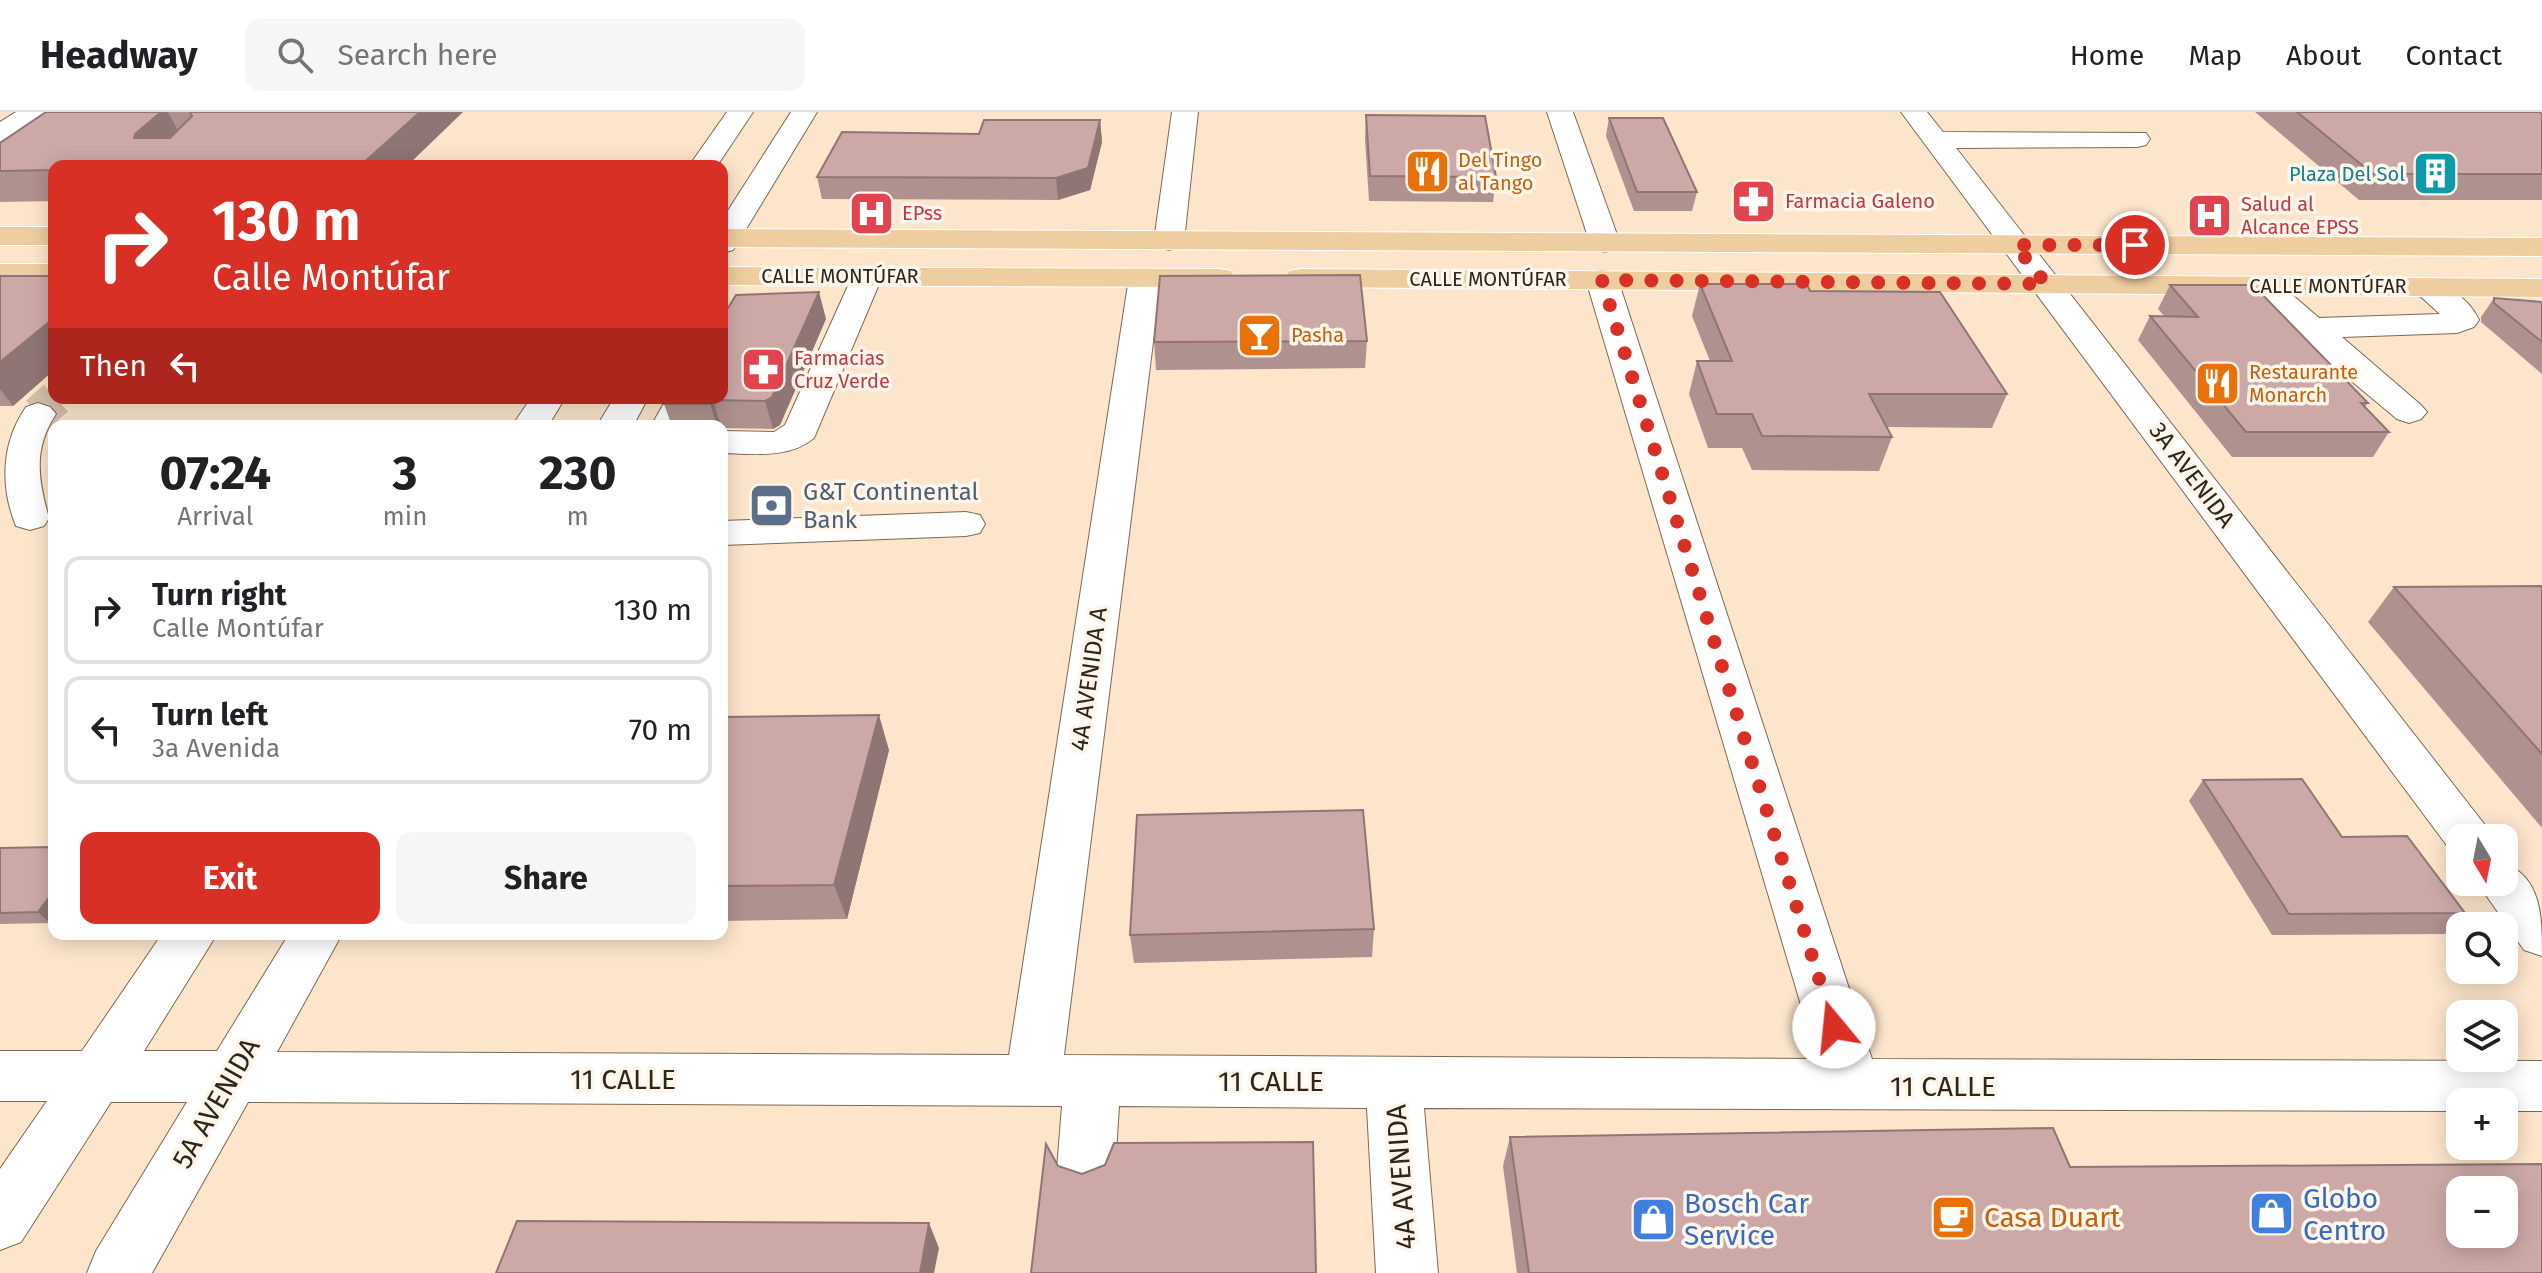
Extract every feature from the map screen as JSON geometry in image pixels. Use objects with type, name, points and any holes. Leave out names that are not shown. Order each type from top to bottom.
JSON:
[{"type":"main road","points":[[0,150],[58,112]]},
{"type":"main road","points":[[0,236],[48,236]]},
{"type":"main road","name":"CALLE MONTÚFAR","points":[[728,240],[1169,241],[2046,284],[2542,288]]},
{"type":"main road","name":"CALLE MONTÚFAR","points":[[728,277],[861,291],[1145,278],[1263,278],[2015,245],[2542,247]]},
{"type":"main road","points":[[0,273],[48,273]]},
{"type":"street","points":[[0,134],[33,112]]},
{"type":"street","points":[[707,160],[740,112]]},
{"type":"street","points":[[728,232],[804,112]]},
{"type":"street","points":[[1169,241],[1185,112]]},
{"type":"street","points":[[1560,112],[1853,1086]]},
{"type":"street","name":"3A AVENIDA","points":[[1914,112],[2457,824]]},
{"type":"street","points":[[2525,112],[2542,124]]},
{"type":"street","points":[[2533,112],[2542,112]]},
{"type":"street","points":[[1936,140],[2137,139]]},
{"type":"street","name":"4A AVENIDA A","points":[[1033,1081],[1145,278]]},
{"type":"street","points":[[2263,286],[2409,412]]},
{"type":"street","points":[[2308,328],[2457,323],[2463,320],[2437,287]]},
{"type":"street","points":[[2437,287],[2497,310],[2542,310]]},
{"type":"street","points":[[747,306],[861,291]]},
{"type":"street","points":[[728,442],[781,442],[794,439],[801,430],[861,291]]},
{"type":"street","points":[[30,518],[20,484],[19,451],[25,432],[38,414]]},
{"type":"street","points":[[728,533],[966,524]]},
{"type":"street","points":[[2513,896],[2542,935]]},
{"type":"street","points":[[0,1221],[187,940]]},
{"type":"street","name":"5A AVENIDA","points":[[118,1273],[312,940]]},
{"type":"street","name":"11 CALLE","points":[[0,1076],[1394,1081],[1853,1086],[2542,1086]]},
{"type":"street","points":[[1086,1169],[1092,1080]]},
{"type":"street","name":"4A AVENIDA","points":[[1394,1081],[1407,1273]]},
{"type":"building","points":[[46,112],[161,112],[134,138],[170,138],[192,116],[190,112],[420,112],[367,160],[48,160],[48,170],[0,171],[0,143]]},
{"type":"building","name":"Plaza Del Sol","points":[[2297,112],[2539,112],[2542,114],[2542,174],[2373,174]]},
{"type":"building","points":[[1366,115],[1485,116],[1496,177],[1370,176]]},
{"type":"building","points":[[1609,118],[1663,118],[1697,192],[1637,192]]},
{"type":"building","points":[[984,120],[1100,120],[1088,168],[1056,178],[817,177],[842,132],[979,134]]},
{"type":"building","points":[[1360,275],[1367,341],[1154,342],[1160,276]]},
{"type":"building","points":[[0,276],[48,276],[48,323],[0,362]]},
{"type":"building","points":[[1700,284],[1807,284],[1810,291],[1940,292],[2007,394],[1869,394],[1892,437],[1762,436],[1752,414],[1717,414],[1697,361],[1732,361]]},
{"type":"building","points":[[2170,285],[2253,285],[2368,403],[2361,403],[2389,432],[2246,432],[2150,316],[2198,317]]},
{"type":"building","points":[[819,292],[772,397],[765,401],[728,400],[728,308],[736,295]]},
{"type":"building","points":[[2494,298],[2542,302],[2542,342],[2494,303]]},
{"type":"building","points":[[2542,586],[2542,754],[2394,587]]},
{"type":"building","points":[[879,715],[834,885],[728,886],[728,717]]},
{"type":"building","points":[[2302,779],[2342,837],[2407,836],[2446,888],[2446,896],[2452,896],[2464,912],[2289,914],[2203,780]]},
{"type":"building","points":[[1363,810],[1374,929],[1130,935],[1137,815]]},
{"type":"building","points":[[48,847],[48,899],[38,912],[0,913],[0,848]]},
{"type":"building","points":[[2053,1128],[2070,1167],[2542,1164],[2542,1273],[1529,1273],[1510,1137]]},
{"type":"building","points":[[1313,1142],[1316,1273],[1031,1273],[1046,1144],[1058,1166],[1082,1174],[1105,1165],[1114,1143]]},
{"type":"building","points":[[517,1221],[929,1223],[920,1273],[496,1273]]},
{"type":"tunnel","points":[[38,414],[49,404]]},
{"type":"place","name":"Del Tingo al Tango","points":[[1427,171]]},
{"type":"place","name":"Plaza Del Sol","points":[[2436,174]]},
{"type":"place","name":"Farmacia Galeno","points":[[1754,201]]},
{"type":"place","name":"EPss","points":[[871,213]]},
{"type":"place","name":"Salud al Alcance EPSS","points":[[2210,215]]},
{"type":"place","name":"Pasha","points":[[1260,335]]},
{"type":"place","name":"Farmacias Cruz Verde","points":[[763,370]]},
{"type":"place","name":"Restaurante Monarch","points":[[2218,384]]},
{"type":"place","name":"G&T Continental Bank","points":[[772,506]]},
{"type":"place","name":"Globo Centro","points":[[2272,1214]]},
{"type":"place","name":"Casa Duart","points":[[1953,1217]]},
{"type":"place","name":"Bosch Car Service","points":[[1653,1219]]},
{"type":"route","points":[[1834,1027],[1602,280],[2046,284],[2015,245],[2135,245]]}]
